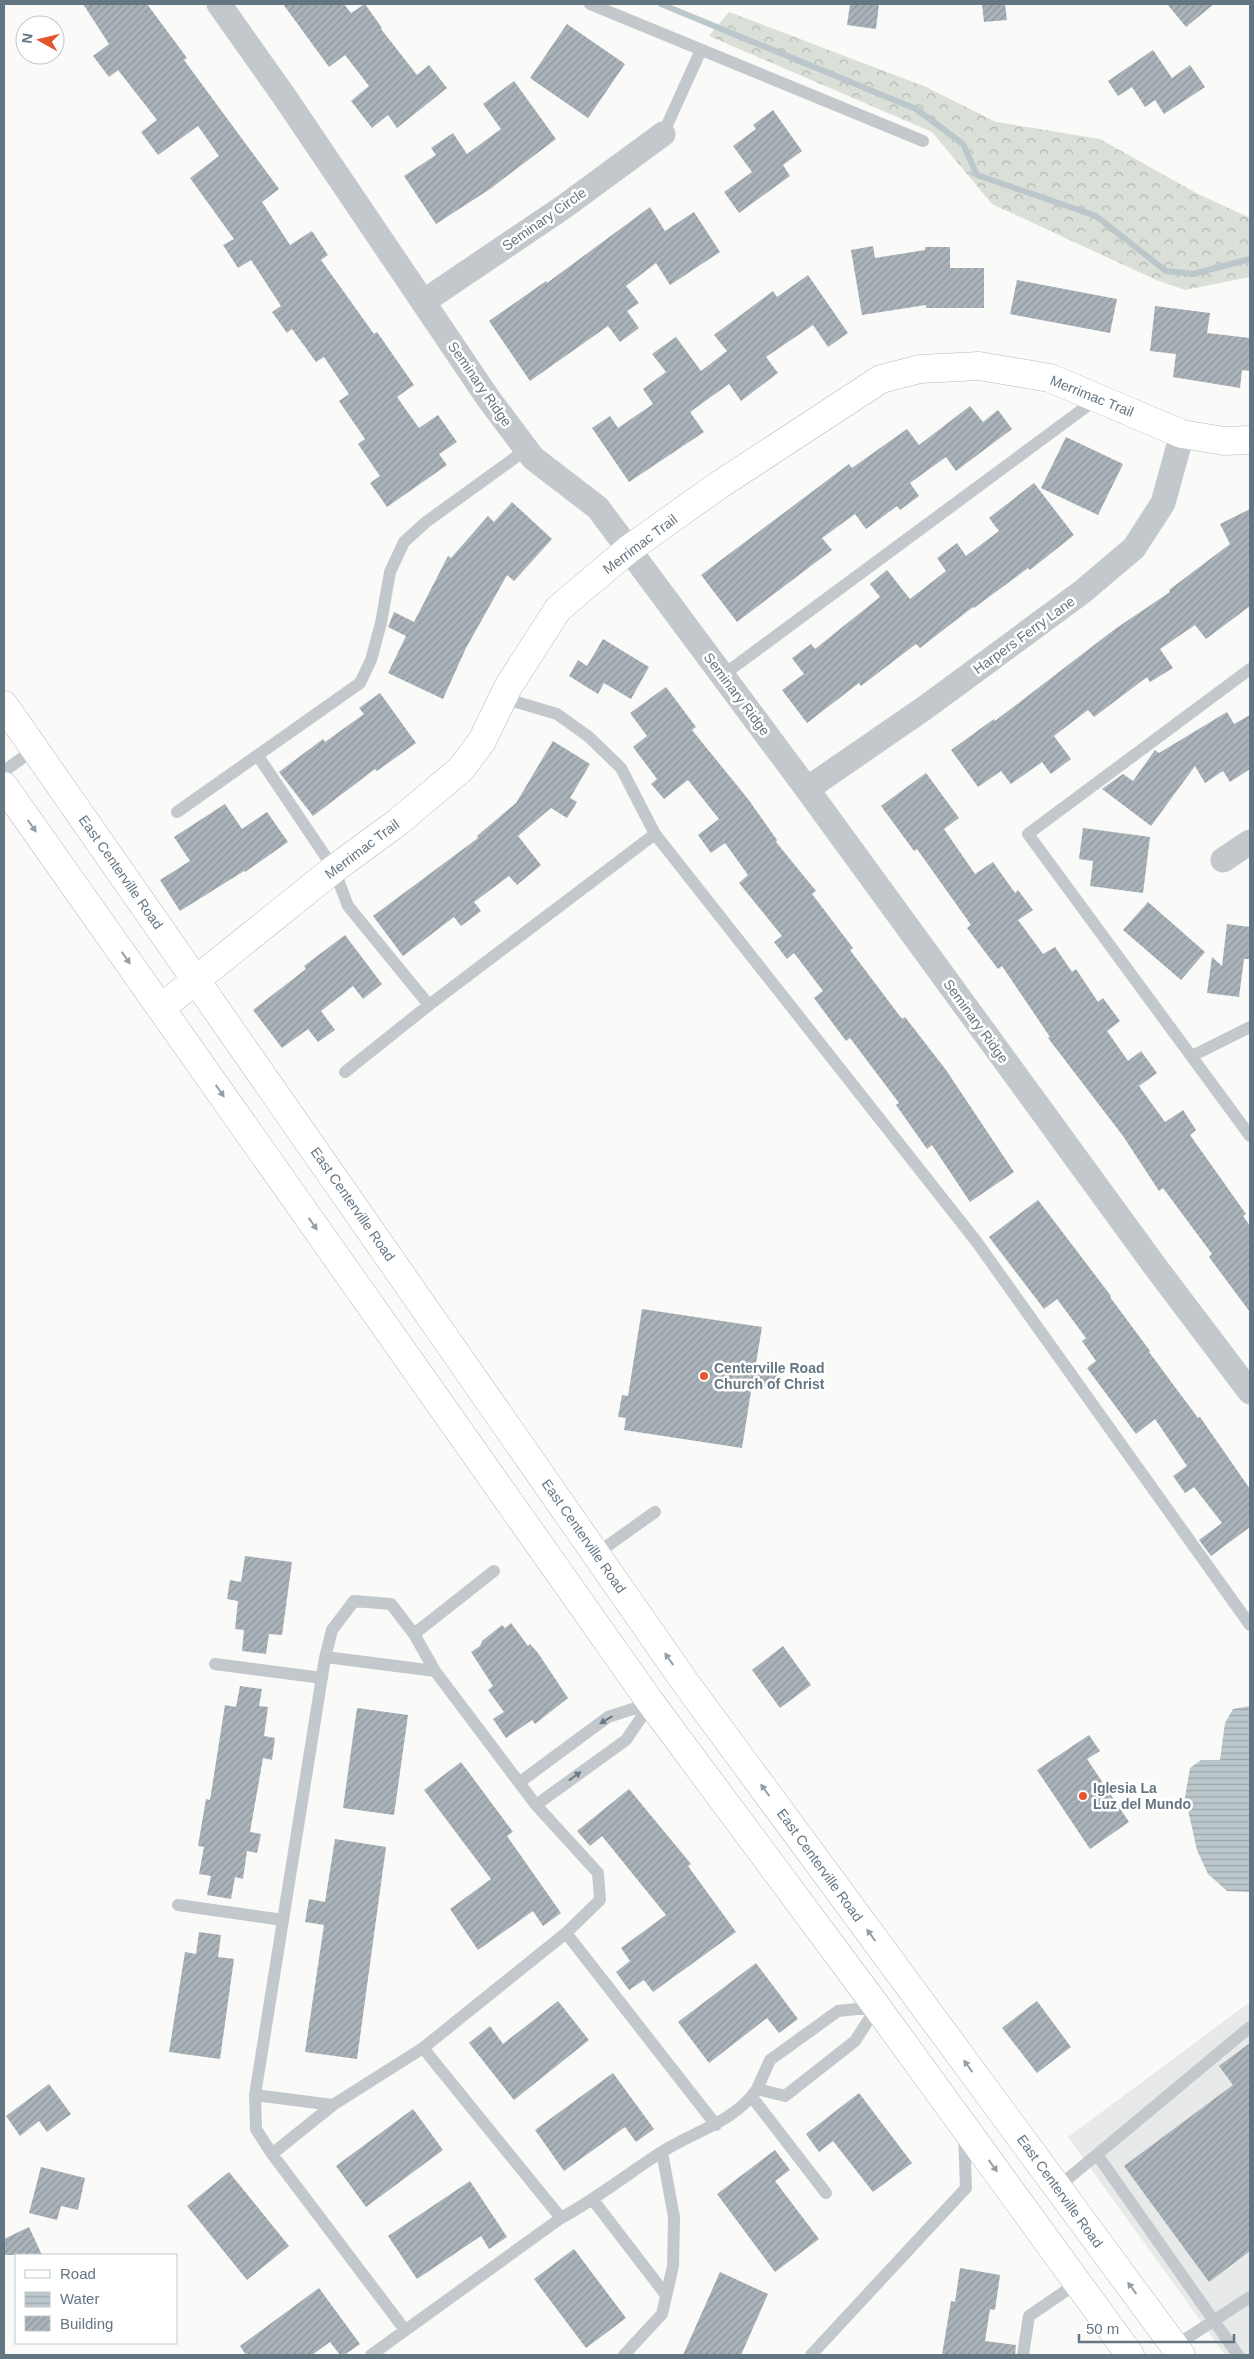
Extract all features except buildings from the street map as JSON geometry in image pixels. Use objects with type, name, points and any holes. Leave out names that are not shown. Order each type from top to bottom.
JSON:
[{"type":"main road","name":"Merrimac Trail","points":[[161,1008],[334,869],[398,822],[461,769],[482,742],[503,698],[558,609],[629,549],[719,485],[881,379],[920,369],[980,366],[1050,378],[1182,434],[1224,441],[1250,440]]},
{"type":"main road","name":"East Centerville Road","points":[[4,705],[685,1682],[1178,2351]]},
{"type":"main road","points":[[4,786],[651,1703],[877,2007],[1130,2355]]},
{"type":"main road","points":[[411,1362],[445,1336]]},
{"type":"main road","points":[[651,1703],[685,1682]]},
{"type":"main road","points":[[877,2007],[906,1982]]},
{"type":"main road","points":[[1078,2282],[1111,2260]]},
{"type":"street","name":"Seminary Ridge","points":[[219,4],[290,104],[488,398],[533,458],[598,508],[1250,1392]]},
{"type":"street","name":"Seminary Circle","points":[[423,302],[565,206],[663,134]]},
{"type":"street","name":"Harpers Ferry Lane","points":[[807,789],[942,696],[1082,592],[1134,548],[1164,503],[1182,434]]},
{"type":"street","points":[[1223,860],[1250,842]]},
{"type":"lane","points":[[590,4],[923,141]]},
{"type":"lane","points":[[663,134],[701,50]]},
{"type":"lane","points":[[723,675],[1098,398]]},
{"type":"lane","points":[[177,812],[360,683],[371,660],[381,623],[390,572],[404,542],[426,522],[527,449]]},
{"type":"lane","points":[[1250,669],[1028,834],[1250,1136]]},
{"type":"lane","points":[[503,698],[557,714],[589,738],[621,768],[655,834],[976,1241],[1250,1625]]},
{"type":"lane","points":[[4,771],[35,749]]},
{"type":"lane","points":[[258,756],[334,869],[348,906],[429,1005]]},
{"type":"lane","points":[[346,1072],[429,1005],[655,834]]},
{"type":"lane","points":[[1192,1056],[1250,1027]]},
{"type":"lane","points":[[596,1554],[655,1512]]},
{"type":"lane","points":[[414,1634],[494,1571]]},
{"type":"lane","points":[[272,2154],[333,2105],[423,2048],[566,1932],[600,1900],[598,1873],[536,1805],[435,1671],[414,1634],[391,1604],[354,1601],[332,1630],[322,1678],[255,2095],[256,2129],[272,2154],[405,2330]]},
{"type":"lane","points":[[326,1656],[435,1671]]},
{"type":"lane","points":[[214,1664],[322,1678]]},
{"type":"lane","points":[[520,1782],[608,1717],[651,1703]]},
{"type":"lane","points":[[536,1805],[626,1740],[651,1703]]},
{"type":"lane","points":[[178,1905],[283,1920]]},
{"type":"lane","points":[[566,1932],[716,2125]]},
{"type":"lane","points":[[371,2355],[560,2218],[593,2200],[662,2152],[716,2125],[755,2093],[770,2060],[838,2011],[877,2007]]},
{"type":"lane","points":[[755,2093],[785,2096],[855,2041],[877,2007]]},
{"type":"lane","points":[[1058,2188],[1250,2027]]},
{"type":"lane","points":[[423,2048],[560,2218]]},
{"type":"lane","points":[[755,2093],[826,2193]]},
{"type":"lane","points":[[255,2095],[333,2105]]},
{"type":"lane","points":[[811,2355],[966,2188],[964,2127]]},
{"type":"lane","points":[[624,2355],[662,2314],[673,2266],[674,2217],[662,2152]]},
{"type":"lane","points":[[1098,2156],[1238,2355]]},
{"type":"lane","points":[[593,2200],[666,2295]]},
{"type":"lane","points":[[1023,2355],[1029,2316],[1078,2282]]},
{"type":"lane","points":[[1178,2351],[1213,2321],[1250,2297]]},
{"type":"shaded area","points":[[1250,2002],[1250,2355],[1225,2355],[1068,2137]]},
{"type":"green space","points":[[729,12],[926,87],[996,122],[1100,139],[1196,193],[1250,218],[1250,277],[1185,290],[1154,279],[992,204],[932,132],[709,36]]},
{"type":"water","points":[[1250,1706],[1250,1892],[1227,1891],[1208,1874],[1197,1850],[1185,1797],[1190,1768],[1201,1760],[1220,1760],[1225,1723],[1233,1709]]},
{"type":"waterway","points":[[661,4],[916,109],[963,144],[977,175],[1096,216],[1166,271],[1193,274],[1250,259]]},
{"type":"place","name":"Centerville Road Church of Christ","points":[[704,1376]]},
{"type":"place","name":"Iglesia La Luz del Mundo","points":[[1083,1796]]}]
